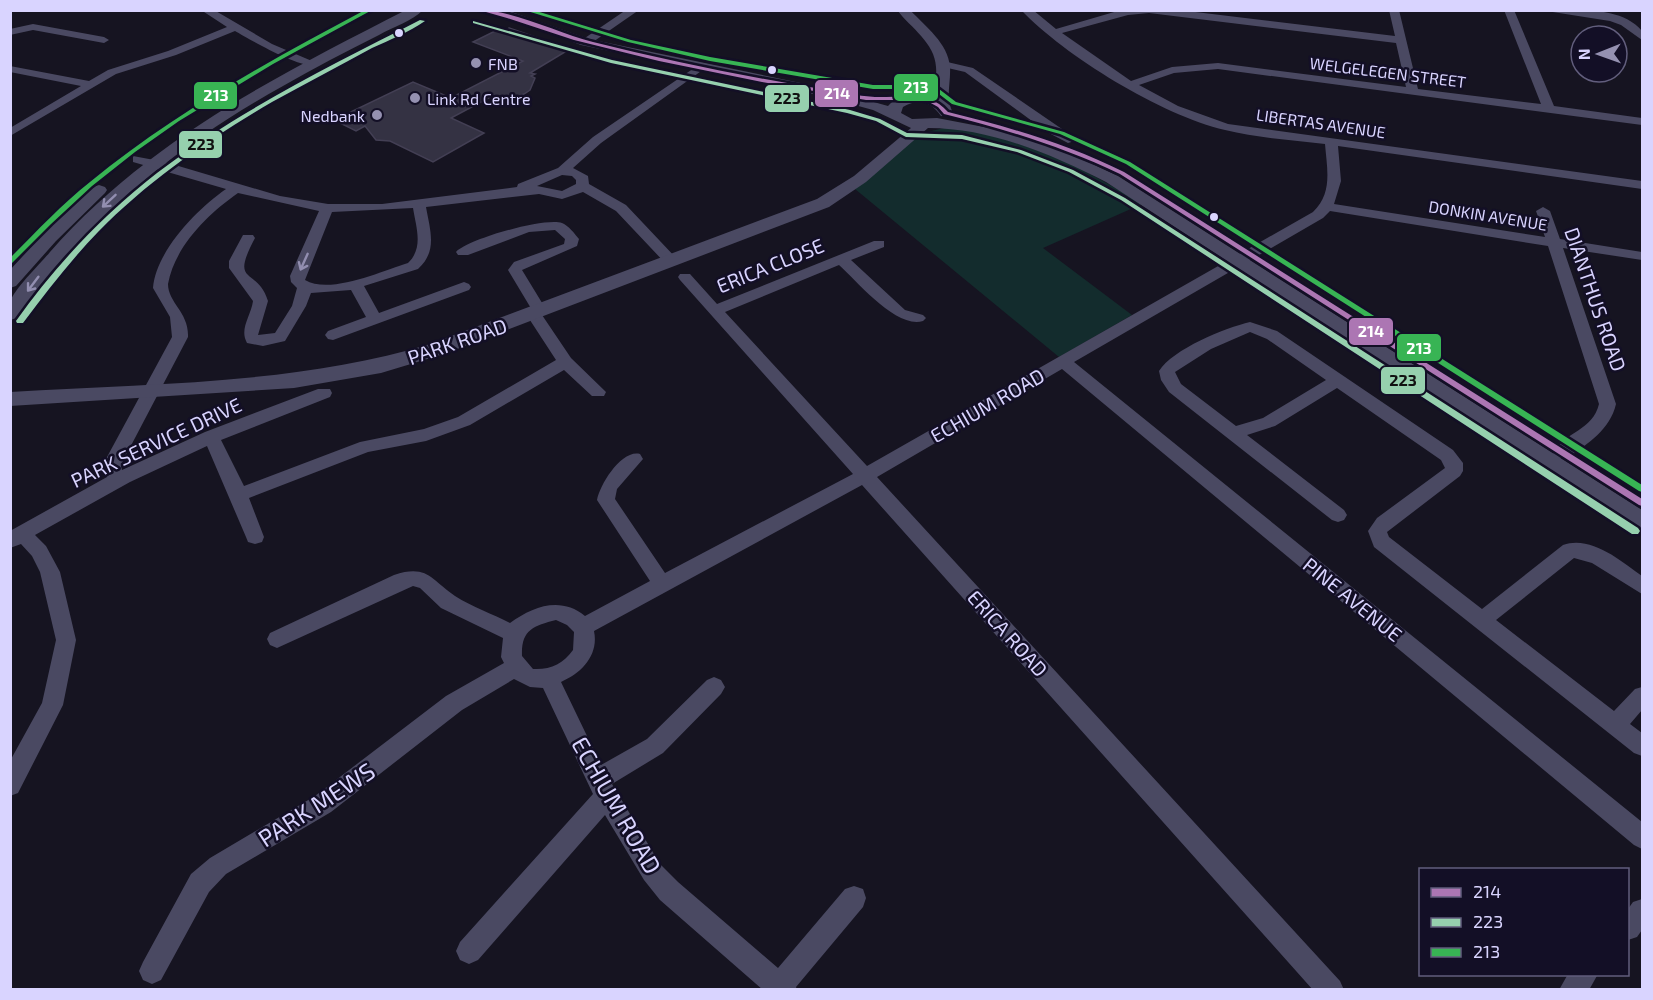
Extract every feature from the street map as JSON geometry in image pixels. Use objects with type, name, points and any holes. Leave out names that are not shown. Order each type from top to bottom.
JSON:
[{"type":"street","points":[[206,10],[233,28],[268,46],[308,62],[417,10]]},
{"type":"street","points":[[10,282],[68,219],[146,161],[397,10]]},
{"type":"street","points":[[478,10],[494,12],[586,42],[820,91],[883,101],[930,99],[937,116]]},
{"type":"street","points":[[586,42],[634,10]]},
{"type":"street","points":[[903,10],[931,40],[943,64],[937,116]]},
{"type":"street","name":"LIBERTAS AVENUE","points":[[1026,10],[1052,33],[1132,84],[1198,119],[1227,126],[1642,185]]},
{"type":"street","points":[[1052,33],[1127,12],[1150,10],[1399,40]]},
{"type":"street","points":[[1394,10],[1399,40],[1413,91]]},
{"type":"street","points":[[1509,10],[1549,109]]},
{"type":"street","points":[[1545,10],[1634,25],[1642,38]]},
{"type":"street","points":[[10,32],[33,27],[104,40]]},
{"type":"street","points":[[10,133],[88,84],[112,72],[172,53],[233,28]]},
{"type":"street","points":[[943,64],[969,70],[1051,129],[1072,140]]},
{"type":"street","name":"WELGELEGEN STREET","points":[[1132,84],[1172,70],[1208,66],[1642,121]]},
{"type":"street","points":[[570,172],[590,147],[700,67]]},
{"type":"street","points":[[10,69],[88,84]]},
{"type":"street","points":[[908,99],[930,92],[940,84]]},
{"type":"street","points":[[820,91],[868,104],[897,118],[937,116],[1005,135],[1076,160],[1245,257],[1642,503]]},
{"type":"street","name":"PARK ROAD","points":[[872,166],[897,131],[895,105],[908,99]]},
{"type":"street","name":"PARK ROAD","points":[[10,399],[294,381],[357,371],[437,350],[537,313],[678,269],[823,203],[844,191],[872,166],[888,156],[937,116]]},
{"type":"street","points":[[622,122],[636,126]]},
{"type":"street","points":[[1328,207],[1334,185],[1331,141]]},
{"type":"street","points":[[590,147],[610,146]]},
{"type":"street","points":[[146,161],[296,204],[327,208],[374,209],[419,205],[541,186],[549,175],[570,172],[583,179],[577,190]]},
{"type":"street","points":[[10,314],[68,242],[146,161]]},
{"type":"street","name":"ERICA ROAD","points":[[541,186],[555,195],[577,190],[621,208],[1331,990]]},
{"type":"street","points":[[117,480],[112,466],[180,337],[182,326],[179,315],[162,294],[160,280],[190,226],[212,204],[237,188]]},
{"type":"street","points":[[327,208],[297,276],[298,282],[305,288],[355,284],[420,261],[426,250],[419,205]]},
{"type":"street","name":"ECHIUM ROAD","points":[[582,627],[865,475],[1328,207]]},
{"type":"street","name":"DONKIN AVENUE","points":[[1328,207],[1642,256]]},
{"type":"street","name":"DIANTHUS ROAD","points":[[1543,211],[1608,399],[1605,417],[1562,453]]},
{"type":"street","points":[[463,252],[548,225],[561,228],[572,239],[570,246],[519,265],[514,270],[564,362],[598,392]]},
{"type":"street","points":[[248,238],[236,261],[236,268],[261,300],[261,310],[250,333],[252,339],[270,340],[283,334],[305,288]]},
{"type":"street","name":"ERICA CLOSE","points":[[715,310],[879,244]]},
{"type":"street","points":[[1245,257],[1642,521]]},
{"type":"street","name":"ERICA CLOSE","points":[[841,259],[900,313],[918,318]]},
{"type":"street","points":[[355,284],[374,318]]},
{"type":"street","points":[[333,334],[464,287]]},
{"type":"street","points":[[1338,515],[1171,383],[1166,374],[1169,366],[1250,327],[1272,335],[1336,381],[1440,449],[1454,463],[1451,475],[1383,523],[1377,535],[1388,550],[1642,746]]},
{"type":"street","points":[[239,495],[366,446],[426,435],[464,421],[564,362]]},
{"type":"street","name":"PINE AVENUE","points":[[1063,362],[1642,837]]},
{"type":"street","points":[[1233,433],[1269,422],[1336,381]]},
{"type":"street","name":"PARK SERVICE DRIVE","points":[[16,537],[117,480],[211,436],[324,393]]},
{"type":"street","points":[[211,436],[239,495],[255,537]]},
{"type":"street","points":[[634,459],[608,488],[606,500],[662,584]]},
{"type":"street","points":[[10,785],[51,705],[66,640],[64,622],[50,572],[39,551],[16,537]]},
{"type":"street","points":[[1480,622],[1570,550],[1582,550],[1598,557],[1642,586]]},
{"type":"street","points":[[277,639],[412,578],[426,582],[448,602],[514,634]]},
{"type":"street","points":[[544,613],[567,614],[582,627],[584,646],[580,657],[561,673],[548,677],[527,676],[514,667],[509,656],[509,645],[514,634],[522,624],[544,613]]},
{"type":"street","name":"PARK MEWS","points":[[152,971],[200,884],[218,866],[323,804],[454,703],[514,667]]},
{"type":"street","name":"ECHIUM ROAD","points":[[548,677],[602,789],[644,860],[669,891],[780,988]]},
{"type":"street","points":[[469,951],[602,789],[655,746],[714,687]]},
{"type":"street","points":[[1615,725],[1642,696]]},
{"type":"street","points":[[780,988],[854,898]]},
{"type":"street","points":[[1629,927],[1642,911]]},
{"type":"street","points":[[1572,990],[1584,976]]},
{"type":"green space","points":[[948,127],[1000,138],[1049,155],[1096,177],[1142,204],[1043,248],[1132,315],[1059,357],[855,189],[919,134]]},
{"type":"building","name":"Link Rd Centre","points":[[509,28],[570,49],[530,73],[535,74],[531,76],[535,78],[530,90],[524,94],[510,98],[494,95],[451,118],[484,133],[433,162],[390,141],[376,140],[365,126],[356,131],[334,120],[413,82],[451,98],[523,61],[473,42],[499,29],[504,31]]},
{"type":"transit line","name":"213","points":[[10,263],[49,222],[90,185],[177,120],[223,90],[370,10]]},
{"type":"transit line","name":"214","points":[[481,10],[590,43],[728,74],[866,98],[910,98],[931,101],[946,113],[1058,145],[1101,163],[1122,173],[1642,503]]},
{"type":"transit line","name":"213","points":[[526,10],[630,41],[710,59],[873,87],[915,87],[937,90],[954,103],[1062,133],[1128,163],[1642,489]]},
{"type":"transit line","name":"223","points":[[20,321],[96,230],[159,175],[230,125],[306,81],[422,21]]},
{"type":"transit line","name":"223","points":[[475,22],[611,61],[848,111],[878,120],[906,135],[962,137],[1019,151],[1071,171],[1123,199],[1635,531]]},
{"type":"place","name":"FNB","points":[[476,63]]},
{"type":"place","name":"Link Rd Centre","points":[[415,98]]},
{"type":"place","name":"Nedbank","points":[[377,115]]}]
